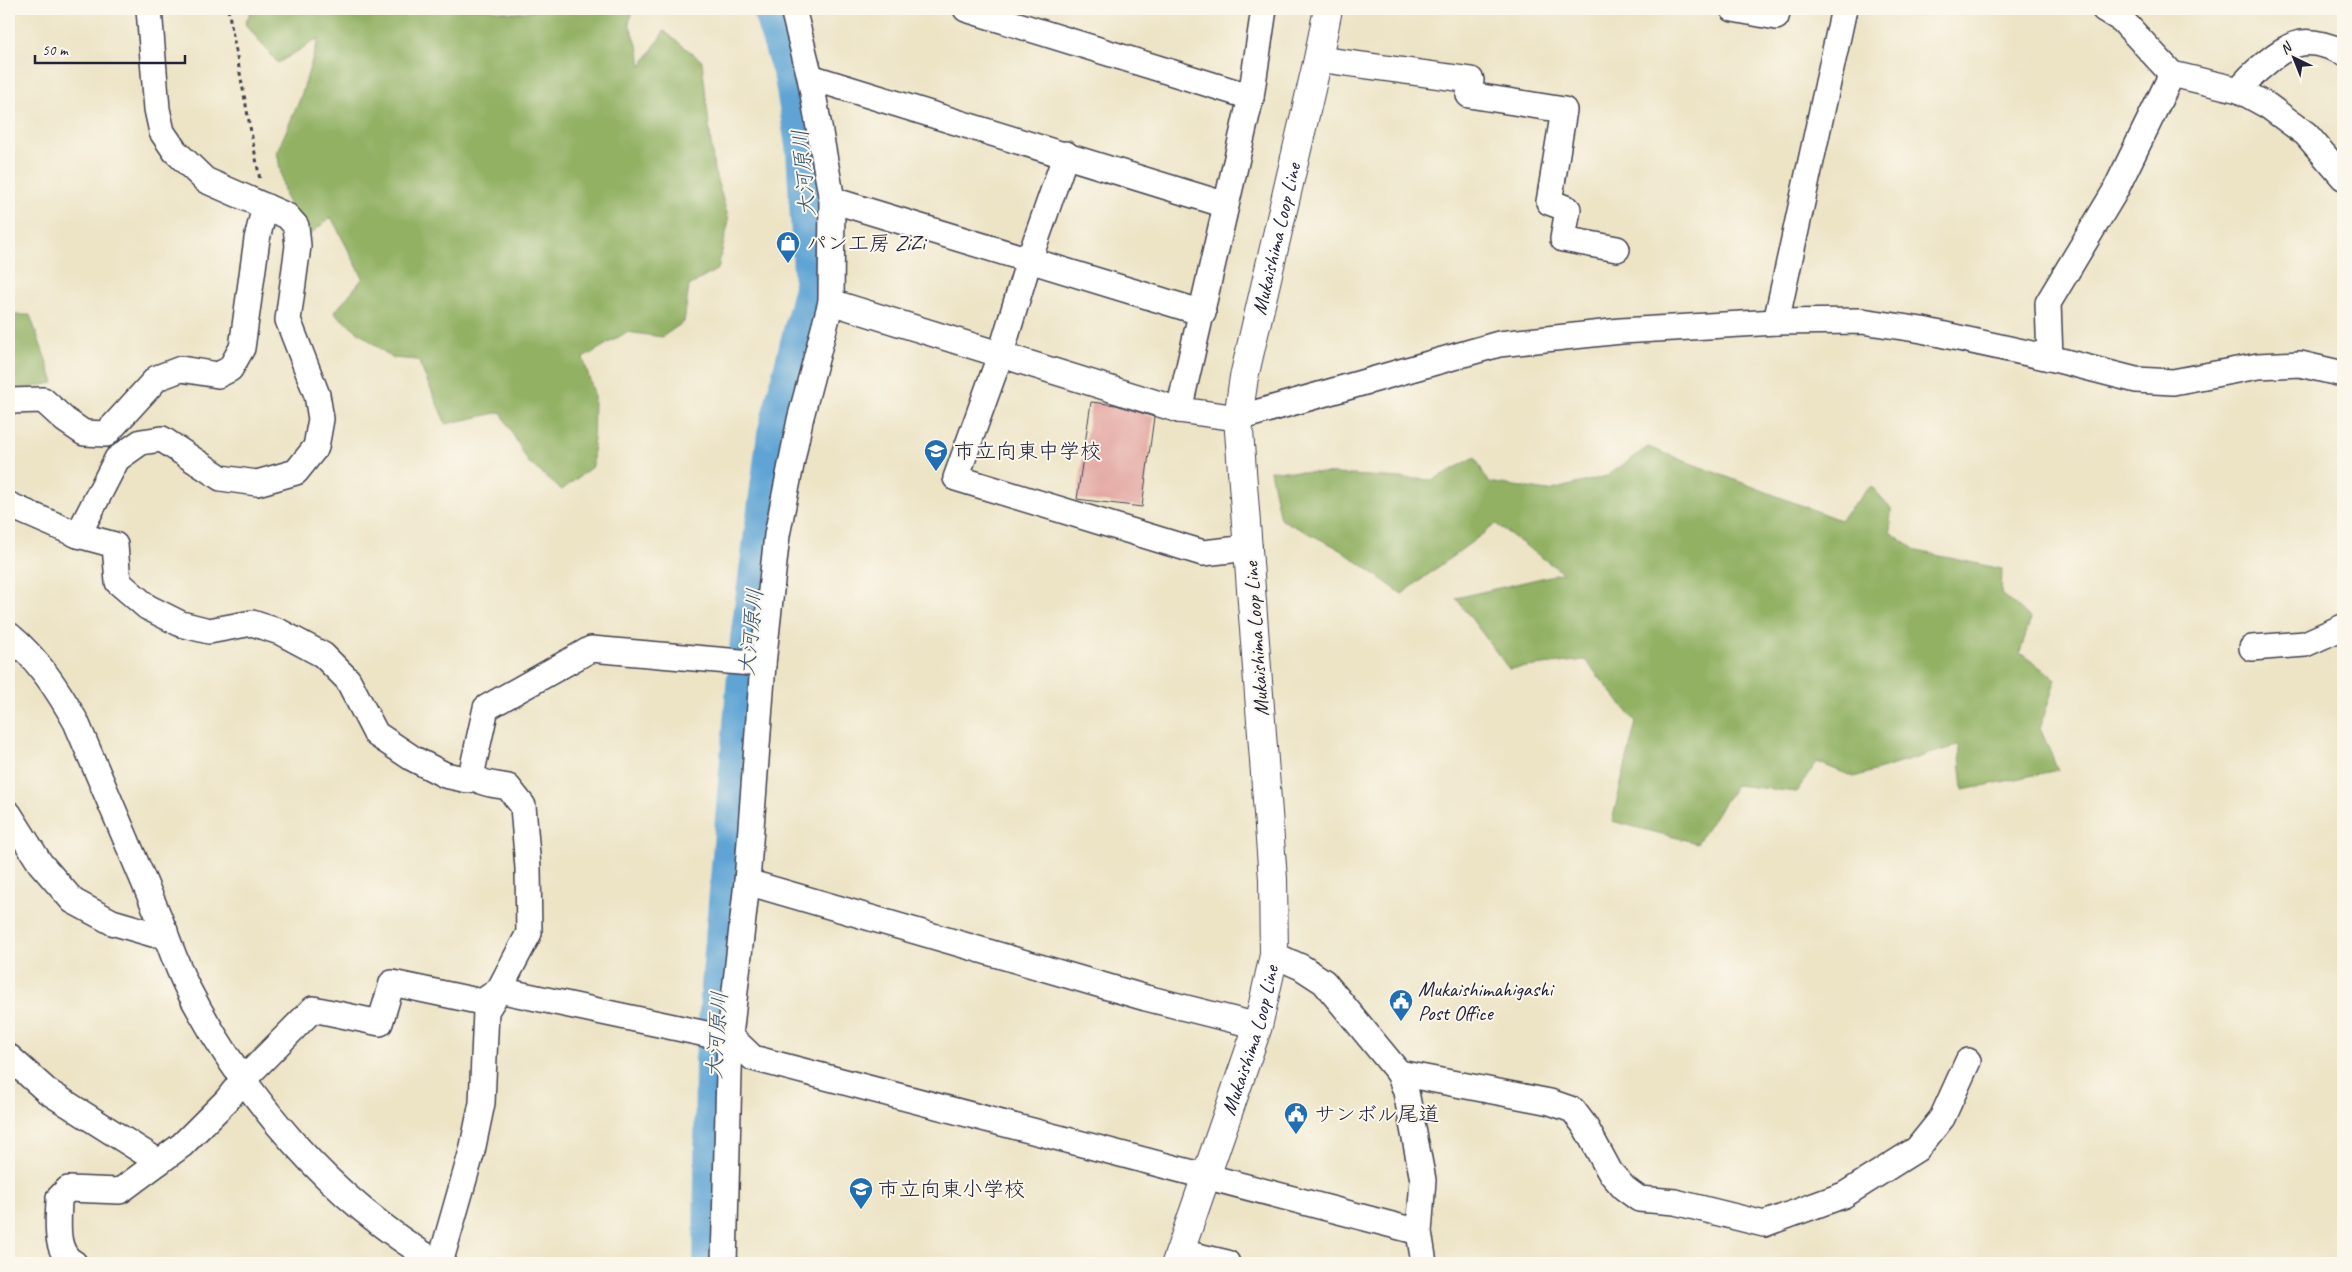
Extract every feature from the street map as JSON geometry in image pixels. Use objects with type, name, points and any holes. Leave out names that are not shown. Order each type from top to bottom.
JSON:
[{"type":"main road","name":"Mukaishima Loop Line","points":[[1178,1258],[1258,1026],[1274,955],[1273,879],[1238,418],[1244,377],[1328,9]]},
{"type":"street","points":[[78,535],[117,459],[141,442],[162,439],[221,478],[257,483],[296,472],[316,447],[322,419],[317,394],[288,320],[298,246],[296,226],[287,216],[205,180],[176,151],[162,132],[157,109],[149,9]]},
{"type":"street","points":[[724,1263],[719,1035],[747,882],[763,664],[777,536],[800,420],[831,302],[832,200],[810,77],[793,9]]},
{"type":"street","points":[[966,9],[1251,97]]},
{"type":"street","points":[[1179,410],[1203,313],[1251,97],[1264,9]]},
{"type":"street","points":[[1733,9],[1776,17],[1778,9]]},
{"type":"street","points":[[1776,322],[1844,9]]},
{"type":"street","points":[[2104,9],[2122,20],[2172,74],[2238,90],[2268,106],[2306,134],[2343,178]]},
{"type":"street","points":[[2238,90],[2248,78],[2285,47],[2304,42],[2339,44]]},
{"type":"street","points":[[1318,59],[1471,80],[1469,95],[1564,110],[1549,202],[1568,209],[1563,239],[1617,248]]},
{"type":"street","points":[[2050,358],[2048,303],[2114,193],[2172,74]]},
{"type":"street","points":[[810,77],[1066,154],[1226,205]]},
{"type":"street","points":[[1066,154],[1001,353],[956,478],[1203,553],[1249,548]]},
{"type":"street","points":[[832,200],[1203,313]]},
{"type":"street","points":[[9,401],[43,400],[64,420],[84,433],[106,434],[157,378],[182,369],[218,375],[230,369],[242,348],[257,239],[265,206]]},
{"type":"street","points":[[831,302],[1001,353],[1179,410],[1238,418],[1499,344],[1621,331],[1776,322],[1862,321],[1922,330],[2050,358],[2136,380],[2173,382],[2258,366],[2300,364],[2343,374]]},
{"type":"street","points":[[9,505],[78,535],[115,545],[118,582],[147,607],[181,624],[209,631],[252,623],[280,632],[323,655],[348,680],[376,734],[412,758],[445,775],[468,780],[473,776]]},
{"type":"street","points":[[2252,648],[2304,644],[2343,627]]},
{"type":"street","points":[[9,635],[29,652],[60,693],[76,722],[165,931],[186,986],[242,1081],[293,1143],[344,1194],[400,1240],[439,1263],[472,1151],[482,1103],[486,1011],[529,933],[528,868],[523,806],[508,786],[478,781],[473,776],[472,771],[486,708],[591,649],[763,664]]},
{"type":"street","points":[[9,814],[40,862],[73,900],[112,922],[153,934],[165,931]]},
{"type":"street","points":[[747,882],[1146,998],[1258,1026]]},
{"type":"street","points":[[1274,955],[1301,967],[1324,982],[1399,1073],[1406,1092],[1424,1180],[1419,1232],[1424,1263]]},
{"type":"street","points":[[74,1263],[70,1261],[59,1242],[60,1198],[68,1189],[120,1191],[182,1145],[313,1009],[380,1023],[392,983],[482,1002],[499,990],[719,1035],[753,1058],[1419,1232]]},
{"type":"street","points":[[9,1057],[47,1091],[159,1162]]},
{"type":"street","points":[[1399,1073],[1550,1102],[1573,1110],[1585,1126],[1610,1172],[1624,1188],[1639,1198],[1675,1202],[1764,1224],[1844,1195],[1917,1149],[1942,1118],[1968,1061]]},
{"type":"street","points":[[1178,1258],[1227,1263]]},
{"type":"path","points":[[228,9],[265,206]]},
{"type":"green space","points":[[252,9],[484,9],[515,13],[544,9],[633,9],[629,23],[639,50],[641,67],[664,31],[702,61],[714,170],[729,220],[718,269],[689,286],[684,322],[662,337],[627,332],[583,358],[594,393],[593,466],[562,490],[528,462],[501,412],[446,424],[418,360],[392,358],[334,313],[363,278],[331,217],[307,237],[285,196],[277,152],[300,99],[319,38],[278,63],[245,24]]},
{"type":"green space","points":[[9,315],[30,315],[54,383],[9,391]]},
{"type":"green space","points":[[1648,447],[1840,520],[1871,486],[1891,508],[1890,532],[1917,551],[2002,569],[2001,594],[2031,618],[2020,653],[2056,679],[2040,728],[2058,770],[1963,790],[1959,745],[1854,777],[1817,762],[1796,792],[1736,785],[1697,843],[1612,821],[1636,722],[1585,660],[1509,669],[1456,598],[1563,573],[1496,524],[1402,594],[1340,549],[1280,519],[1270,470],[1433,480],[1475,457],[1488,482],[1548,491],[1607,476]]},
{"type":"building","points":[[1091,402],[1116,405],[1154,417],[1142,507],[1077,499]]},
{"type":"waterway","name":"大河原川","points":[[711,1263],[713,1059],[748,639],[775,434],[812,288],[804,151],[792,77],[770,9]]},
{"type":"place","name":"パン工房 ZiZi","points":[[788,264]]},
{"type":"place","name":"市立向東中学校","points":[[936,472]]},
{"type":"place","name":"Mukaishimahigashi Post Office","points":[[1401,1022]]},
{"type":"place","name":"サンボル尾道","points":[[1296,1135]]},
{"type":"place","name":"市立向東小学校","points":[[861,1210]]}]
